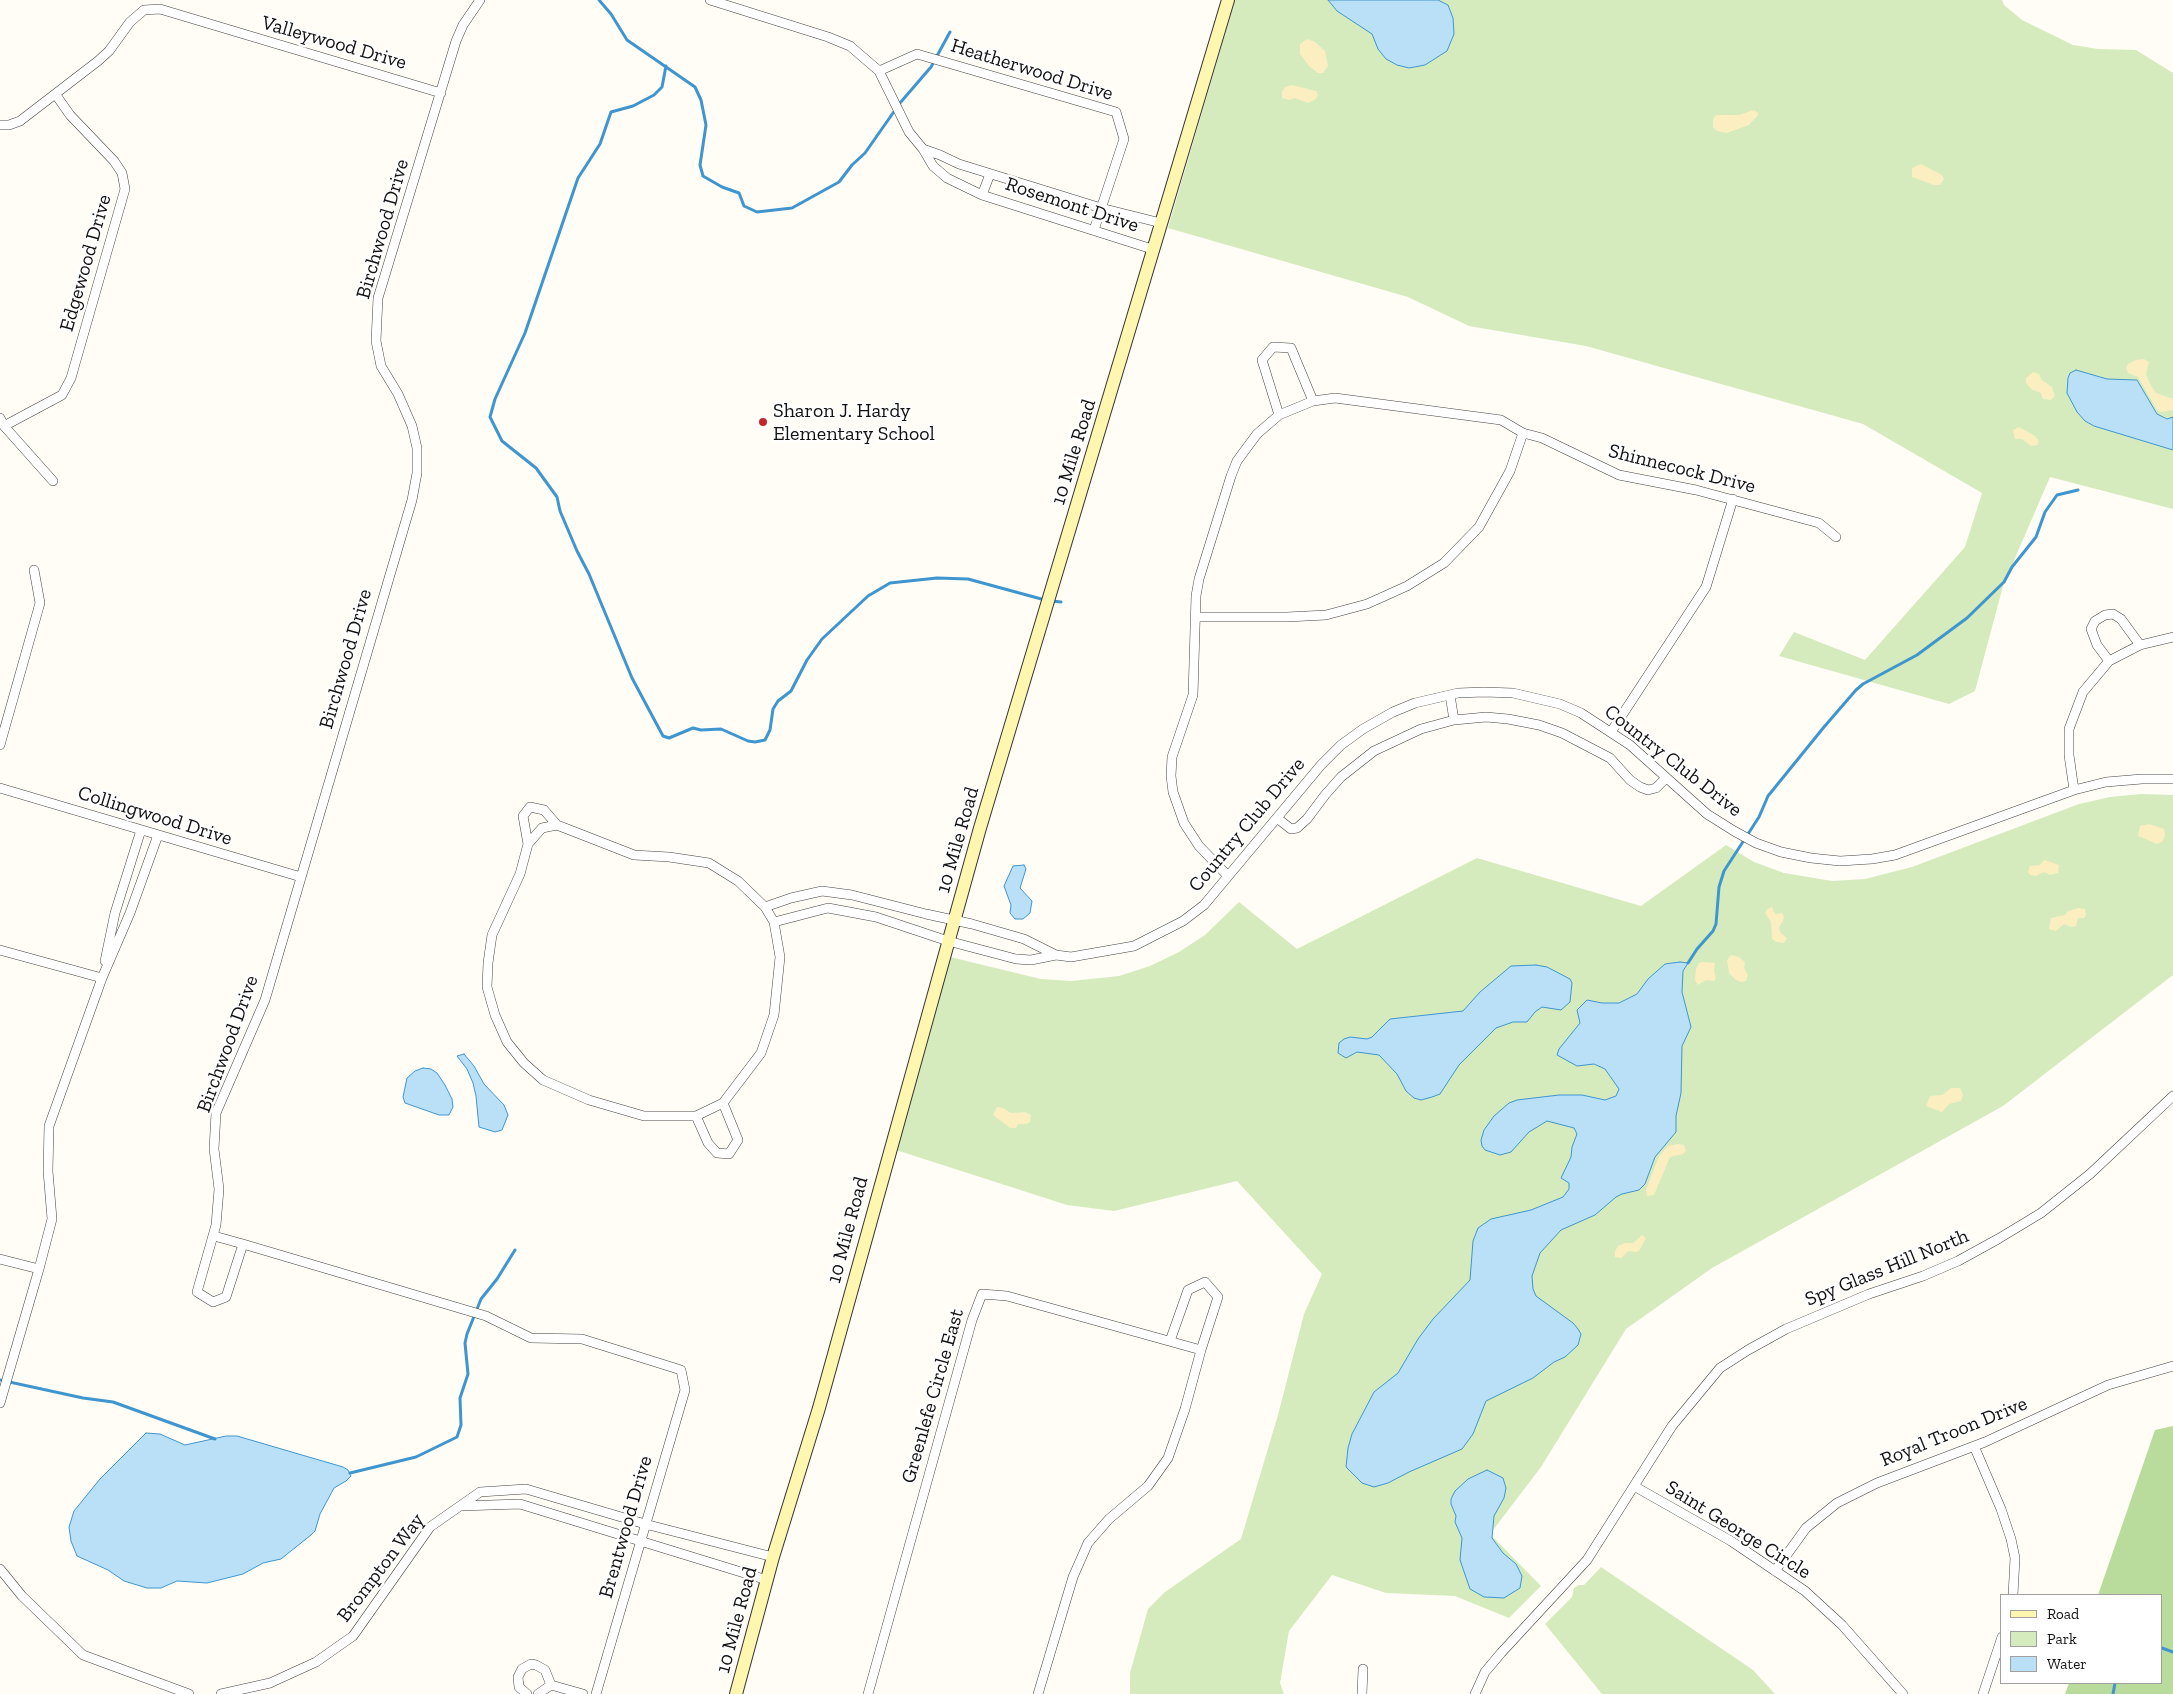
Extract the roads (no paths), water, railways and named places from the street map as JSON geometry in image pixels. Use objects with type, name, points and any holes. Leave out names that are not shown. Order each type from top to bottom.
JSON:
[{"type":"main road","name":"10 Mile Road","points":[[736,1694],[773,1557],[819,1408],[954,920],[1135,314],[1152,249],[1228,0]]},
{"type":"street","points":[[441,92],[462,25],[480,0]]},
{"type":"street","name":"Rosemont Drive","points":[[710,0],[828,37],[850,46],[879,71],[909,132],[923,149],[932,166],[947,178],[982,195],[1152,249]]},
{"type":"street","name":"Valleywood Drive","points":[[0,125],[9,125],[20,121],[56,94],[104,56],[130,22],[144,10],[160,5],[441,92]]},
{"type":"street","name":"Heatherwood Drive","points":[[879,71],[918,54],[1116,112],[1124,139],[1094,230]]},
{"type":"street","name":"Birchwood Drive","points":[[243,1244],[226,1297],[213,1302],[197,1292],[214,1236],[220,1189],[214,1149],[216,1113],[264,1000],[412,500],[417,472],[417,448],[412,426],[398,394],[381,366],[376,342],[376,322],[378,298],[441,92]]},
{"type":"street","name":"Edgewood Drive","points":[[2,422],[62,395],[72,378],[125,189],[122,173],[114,161],[70,115],[56,94]]},
{"type":"street","name":"Rosemont Drive","points":[[923,149],[990,174],[1101,208],[1161,223]]},
{"type":"street","name":"Rosemont Drive","points":[[982,195],[990,174]]},
{"type":"street","points":[[1279,415],[1262,360],[1273,347],[1291,348],[1313,401]]},
{"type":"street","name":"Shinnecock Drive","points":[[1228,876],[1199,846],[1184,823],[1172,784],[1172,757],[1193,695],[1198,579],[1231,476],[1238,461],[1256,434],[1279,415],[1313,401],[1335,398],[1501,420],[1523,433],[1542,438],[1619,475],[1696,490],[1818,523],[1836,537]]},
{"type":"street","points":[[2,422],[52,481]]},
{"type":"street","points":[[1196,617],[1326,615],[1367,604],[1407,586],[1444,563],[1479,527],[1510,471],[1523,433]]},
{"type":"street","points":[[1612,732],[1706,587],[1733,499]]},
{"type":"street","points":[[0,745],[40,604],[34,570]]},
{"type":"street","points":[[2109,661],[2097,645],[2091,629],[2095,621],[2105,615],[2113,614],[2122,619],[2140,645]]},
{"type":"street","points":[[2074,790],[2069,729],[2083,692],[2109,661],[2140,645],[2173,637]]},
{"type":"street","name":"Country Club Drive","points":[[765,906],[822,891],[852,895],[954,920],[1024,940],[1056,955],[1071,957],[1115,951],[1134,946],[1184,921],[1204,904],[1321,765],[1341,745],[1363,729],[1393,712],[1415,703],[1450,695],[1484,692],[1514,693],[1560,704],[1612,732],[1630,745],[1707,814],[1756,843],[1781,852],[1811,858],[1840,861],[1872,859],[1903,853],[2074,790],[2106,782],[2142,779],[2173,780]]},
{"type":"street","points":[[1450,695],[1454,720]]},
{"type":"street","points":[[1277,818],[1290,829],[1297,828],[1307,819],[1324,795],[1341,777],[1374,751],[1421,729],[1454,720],[1486,717],[1539,725],[1562,733],[1610,758],[1630,780],[1640,787],[1648,790],[1656,788],[1666,778]]},
{"type":"street","name":"Collingwood Drive","points":[[0,788],[301,877]]},
{"type":"street","points":[[530,807],[544,810],[558,825],[634,855],[669,856],[708,863],[738,881],[765,906],[774,922],[780,957],[774,1015],[762,1053],[723,1104],[696,1116],[644,1116],[589,1100],[543,1080],[524,1063],[507,1042],[495,1015],[487,987],[488,963],[492,935],[520,874],[528,844],[523,816],[530,807]]},
{"type":"street","points":[[528,844],[542,828],[558,825]]},
{"type":"street","points":[[102,978],[115,914],[141,830]]},
{"type":"street","points":[[0,1402],[52,1219],[48,1171],[49,1126],[102,978],[130,913],[158,835]]},
{"type":"street","name":"Country Club Drive","points":[[774,922],[828,908],[876,916],[948,941],[1016,959],[1031,960],[1056,955]]},
{"type":"street","points":[[0,950],[102,978]]},
{"type":"street","name":"Spy Glass Hill North","points":[[1475,1694],[1485,1672],[1587,1560],[1672,1426],[1720,1368],[1786,1328],[1869,1294],[1922,1276],[1958,1261],[1998,1239],[2041,1213],[2090,1174],[2173,1096]]},
{"type":"street","points":[[696,1116],[708,1143],[717,1153],[729,1154],[738,1140],[723,1104]]},
{"type":"street","points":[[214,1236],[243,1244]]},
{"type":"street","name":"Brentwood Drive","points":[[243,1244],[486,1316],[532,1338],[582,1339],[681,1370],[685,1390],[596,1694]]},
{"type":"street","points":[[0,1259],[39,1269]]},
{"type":"street","points":[[1038,1694],[1073,1577],[1088,1543],[1109,1519],[1148,1486],[1168,1458],[1185,1410],[1218,1297],[1205,1282],[1188,1290],[1170,1341]]},
{"type":"street","name":"Greenlefe Circle East","points":[[868,1694],[969,1330],[982,1294],[1007,1296],[1201,1350]]},
{"type":"street","name":"Royal Troon Drive","points":[[1774,1570],[1806,1528],[1817,1517],[1837,1503],[1877,1483],[1974,1446],[2108,1385],[2173,1366]]},
{"type":"street","points":[[1974,1446],[2001,1509],[2011,1539],[2015,1558],[2013,1594]]},
{"type":"street","name":"Saint George Circle","points":[[1634,1486],[1731,1541],[1805,1591],[1842,1625],[1903,1694]]},
{"type":"street","name":"Brompton Way","points":[[220,1694],[270,1683],[316,1662],[354,1636],[430,1527],[480,1492],[526,1489],[645,1524],[773,1557]]},
{"type":"street","points":[[458,1506],[520,1504],[767,1580]]},
{"type":"street","points":[[0,1569],[22,1596],[83,1655],[190,1694]]},
{"type":"street","points":[[1983,1694],[2000,1643]]},
{"type":"street","points":[[528,1694],[520,1687],[518,1682],[519,1672],[531,1664],[541,1666],[545,1670],[551,1684],[583,1694]]},
{"type":"street","points":[[1362,1694],[1363,1669]]},
{"type":"street","points":[[538,1694],[551,1684]]},
{"type":"water","points":[[1328,0],[1438,0],[1448,5],[1453,18],[1454,34],[1447,51],[1425,65],[1409,68],[1397,65],[1386,59],[1378,49],[1372,34],[1337,11]]},
{"type":"water","points":[[2076,370],[2107,379],[2137,380],[2157,414],[2167,419],[2173,417],[2173,450],[2094,426],[2085,421],[2077,412],[2067,393],[2068,378],[2070,373]]},
{"type":"water","points":[[1024,865],[1026,869],[1020,888],[1032,901],[1030,913],[1023,919],[1015,919],[1010,913],[1011,905],[1004,886],[1013,866]]},
{"type":"water","points":[[1688,963],[1683,971],[1682,992],[1691,1027],[1682,1046],[1681,1093],[1676,1116],[1676,1132],[1655,1157],[1645,1184],[1639,1190],[1616,1197],[1595,1215],[1561,1230],[1540,1253],[1532,1276],[1533,1289],[1536,1296],[1573,1323],[1578,1329],[1581,1334],[1578,1345],[1565,1357],[1554,1362],[1533,1378],[1486,1401],[1473,1434],[1462,1449],[1388,1483],[1374,1487],[1362,1483],[1346,1467],[1352,1434],[1374,1392],[1398,1373],[1418,1339],[1433,1319],[1470,1280],[1473,1241],[1478,1228],[1491,1219],[1531,1210],[1563,1197],[1569,1189],[1569,1183],[1561,1178],[1571,1157],[1572,1147],[1577,1134],[1574,1128],[1547,1121],[1529,1132],[1511,1152],[1500,1155],[1485,1150],[1482,1146],[1481,1140],[1484,1130],[1494,1116],[1509,1103],[1517,1100],[1559,1095],[1582,1095],[1605,1100],[1616,1096],[1619,1089],[1605,1069],[1594,1064],[1577,1066],[1557,1055],[1559,1049],[1580,1023],[1577,1010],[1587,1000],[1602,1003],[1619,1003],[1637,994],[1648,979],[1665,964]]},
{"type":"water","points":[[1536,965],[1547,967],[1570,979],[1572,983],[1570,1002],[1561,1010],[1542,1007],[1527,1022],[1513,1022],[1496,1028],[1459,1065],[1440,1094],[1421,1100],[1414,1098],[1406,1091],[1397,1074],[1379,1055],[1357,1052],[1346,1058],[1338,1053],[1339,1043],[1344,1039],[1350,1037],[1367,1039],[1372,1037],[1390,1019],[1463,1011],[1480,992],[1511,966]]},
{"type":"water","points":[[464,1054],[474,1066],[484,1084],[504,1105],[508,1115],[502,1130],[495,1132],[479,1127],[473,1083],[467,1069],[457,1056]]},
{"type":"water","points":[[423,1068],[431,1069],[437,1073],[445,1085],[452,1099],[453,1107],[449,1115],[439,1115],[405,1103],[403,1097],[407,1078],[415,1071]]},
{"type":"water","points":[[146,1433],[160,1434],[185,1445],[226,1436],[237,1436],[343,1467],[348,1470],[351,1476],[334,1488],[320,1514],[315,1531],[281,1559],[263,1563],[243,1574],[207,1583],[177,1581],[161,1588],[147,1588],[124,1581],[108,1570],[77,1556],[71,1541],[69,1527],[74,1511],[100,1479]]},
{"type":"water","points":[[1487,1470],[1503,1478],[1506,1488],[1504,1498],[1494,1516],[1492,1538],[1503,1553],[1516,1564],[1522,1576],[1520,1588],[1504,1598],[1484,1597],[1470,1589],[1460,1560],[1462,1538],[1455,1522],[1456,1516],[1451,1504],[1455,1491],[1468,1479]]},
{"type":"waterway","points":[[599,0],[611,14],[627,40],[695,87],[701,100],[706,125],[700,165],[703,176],[722,187],[739,193],[744,206],[757,212],[792,208],[839,182],[852,165],[865,153],[900,103],[931,67],[950,32]]},
{"type":"waterway","points":[[666,66],[662,87],[654,95],[633,106],[611,112],[600,144],[578,178],[525,333],[495,399],[490,417],[502,441],[536,468],[557,497],[560,511],[589,574],[632,678],[663,736],[669,738],[693,728],[701,730],[721,729],[748,741],[765,740],[770,730],[773,709],[778,701],[791,691],[807,660],[822,639],[868,596],[890,583],[937,578],[968,579],[1045,600]]},
{"type":"waterway","points":[[1688,963],[1697,949],[1713,931],[1716,924],[1719,887],[1724,871],[1759,817],[1768,796],[1824,727],[1863,684],[1917,655],[1967,618],[2004,582],[2012,567],[2036,537],[2045,512],[2057,495],[2078,490]]},
{"type":"waterway","points":[[1052,601],[1061,602]]},
{"type":"waterway","points":[[350,1473],[416,1457],[457,1437],[461,1425],[460,1398],[468,1374],[465,1343],[467,1334],[481,1299],[497,1279],[515,1250]]},
{"type":"waterway","points":[[0,1380],[83,1398],[113,1402],[215,1439]]},
{"type":"waterway","points":[[2163,1648],[2173,1652]]},
{"type":"waterway","points":[[2113,1694],[2115,1684]]},
{"type":"place","name":"Sharon J. Hardy Elementary School","points":[[763,422]]}]
